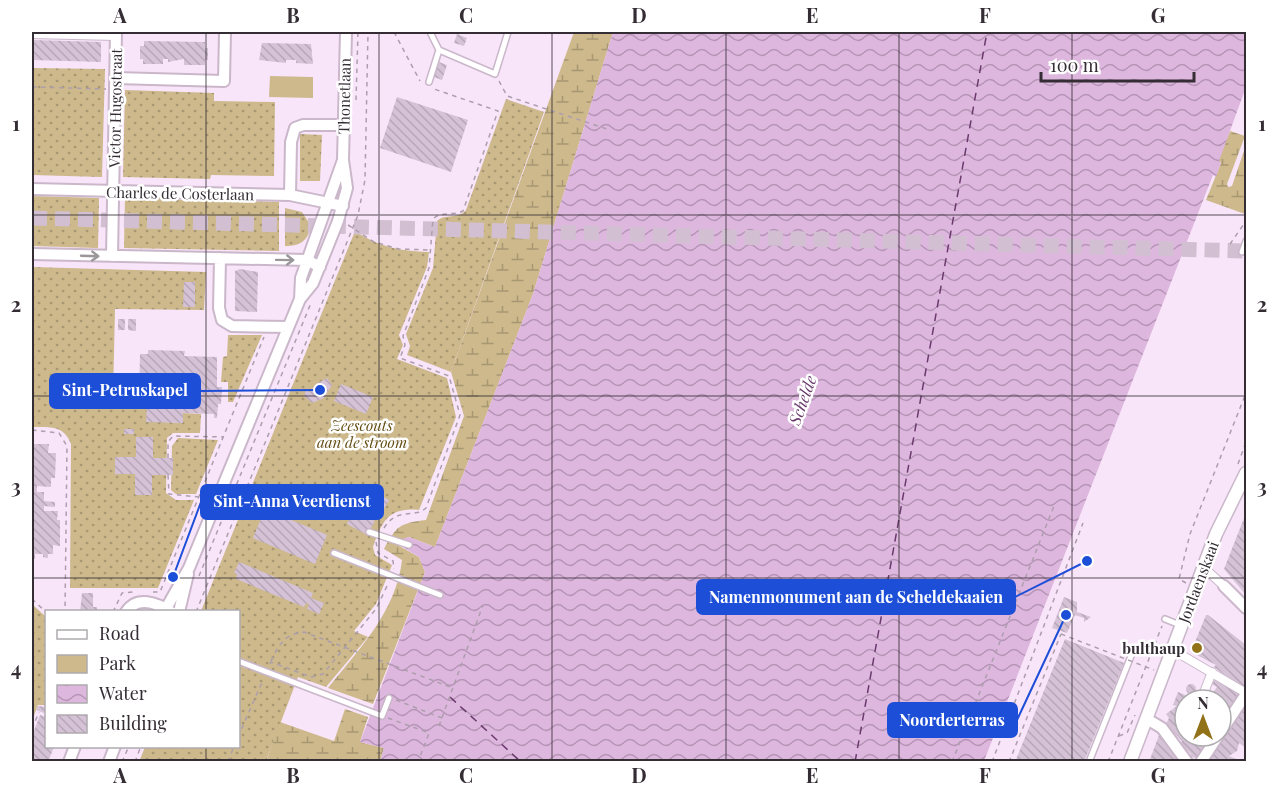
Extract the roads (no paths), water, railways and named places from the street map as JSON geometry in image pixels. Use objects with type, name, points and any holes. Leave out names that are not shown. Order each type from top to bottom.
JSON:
[{"type":"street","points":[[115,84],[224,81],[225,32]]},
{"type":"street","name":"Thonetlaan","points":[[128,610],[134,604],[142,602],[167,610],[189,568],[300,299],[313,283],[338,221],[347,180],[343,160],[346,32]]},
{"type":"street","points":[[32,34],[116,34]]},
{"type":"street","name":"Victor Hugostraat","points":[[112,256],[116,34]]},
{"type":"street","points":[[290,195],[291,142],[295,128],[303,125],[344,126]]},
{"type":"street","name":"Thonetlaan","points":[[300,299],[301,278],[343,160]]},
{"type":"street","name":"Charles de Costerlaan","points":[[32,189],[290,195],[329,202]]},
{"type":"street","points":[[329,202],[343,206]]},
{"type":"street","points":[[32,254],[307,260],[320,267]]},
{"type":"street","points":[[220,258],[219,308],[222,320],[232,326],[288,327]]},
{"type":"street","name":"Jordaenskaai","points":[[1130,762],[1203,567],[1246,473]]},
{"type":"street","points":[[1203,567],[1246,608]]},
{"type":"street","name":"Thonetlaan","points":[[179,610],[184,599],[189,568]]},
{"type":"street","points":[[1173,650],[1246,693],[1233,713]]},
{"type":"street","points":[[1206,688],[1212,672]]},
{"type":"street","points":[[1147,719],[1162,728],[1187,762]]},
{"type":"street","points":[[69,762],[75,748]]},
{"type":"street","points":[[109,762],[115,748]]},
{"type":"street","points":[[1201,762],[1210,748]]},
{"type":"lane","points":[[430,32],[439,50],[495,74],[508,32]]},
{"type":"lane","points":[[429,82],[439,50]]},
{"type":"lane","points":[[1242,252],[1246,241]]},
{"type":"lane","points":[[369,532],[409,545]]},
{"type":"lane","points":[[334,553],[440,595]]},
{"type":"lane","points":[[1164,622],[1182,626]]},
{"type":"lane","points":[[1089,762],[1133,651]]},
{"type":"lane","points":[[240,662],[382,716],[389,698]]},
{"type":"water","name":"Schelde","points":[[613,32],[1246,32],[1246,87],[1219,161],[1221,162],[1216,177],[1213,175],[984,761],[380,762],[384,748],[360,742],[425,572],[419,557],[394,542],[409,537],[435,547],[533,294]]},
{"type":"tunnel","points":[[32,218],[1246,251]]},
{"type":"place","name":"Sint-Petruskapel","points":[[320,390]]},
{"type":"place","name":"Namenmonument aan de Scheldekaaien","points":[[1087,561]]},
{"type":"place","name":"Sint-Anna Veerdienst","points":[[173,577]]},
{"type":"place","name":"Noorderterras","points":[[1066,615]]},
{"type":"place","name":"bulthaup","points":[[1197,648]]},
{"type":"park label","name":"Zeescouts aan de stroom","points":[[362,434]]}]
